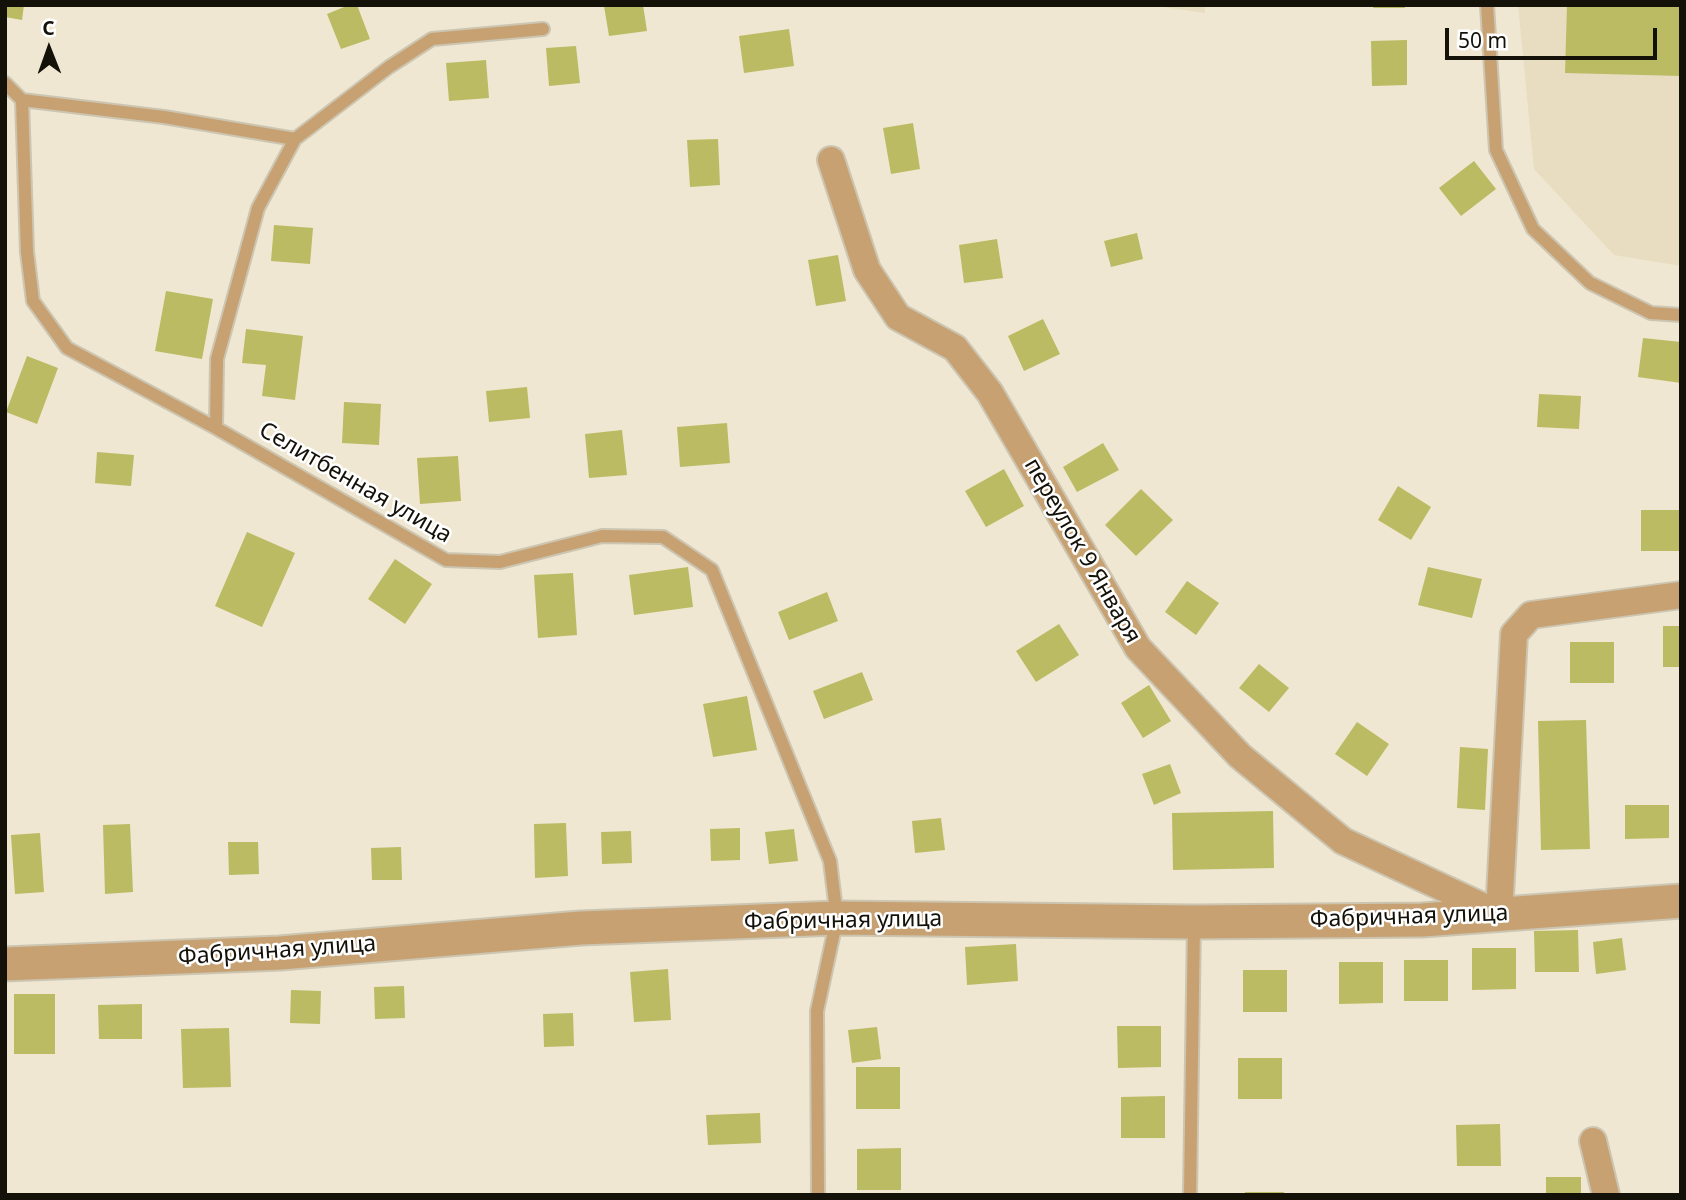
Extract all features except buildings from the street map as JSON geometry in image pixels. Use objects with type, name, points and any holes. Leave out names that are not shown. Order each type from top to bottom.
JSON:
[{"type":"street","name":"переулок 9 Января","points":[[831,160],[867,270],[898,317],[955,348],[990,393],[1138,648],[1240,756],[1343,841],[1499,914]]},
{"type":"street","points":[[1499,914],[1514,634],[1531,615],[1681,595]]},
{"type":"street","name":"Фабричная улица","points":[[5,964],[280,953],[581,928],[837,918],[1194,922],[1422,920],[1681,901]]},
{"type":"street","points":[[1593,1141],[1606,1195]]},
{"type":"lane","points":[[1487,5],[1496,150],[1533,229],[1590,283],[1651,313],[1681,315]]},
{"type":"lane","points":[[216,428],[217,359],[258,208],[295,139],[389,67],[432,39],[544,29]]},
{"type":"lane","points":[[5,83],[22,100],[164,117],[295,139]]},
{"type":"lane","name":"Селитбенная улица","points":[[22,100],[27,252],[33,301],[67,348],[216,428],[446,560],[500,562],[602,536],[663,537],[712,570],[830,861],[837,918],[817,1011],[818,1195]]},
{"type":"lane","points":[[1190,1195],[1194,922]]},
{"type":"shaded area","points":[[1150,5],[1205,5],[1205,13]]},
{"type":"shaded area","points":[[1518,5],[1681,5],[1681,266],[1614,255],[1534,169]]}]
